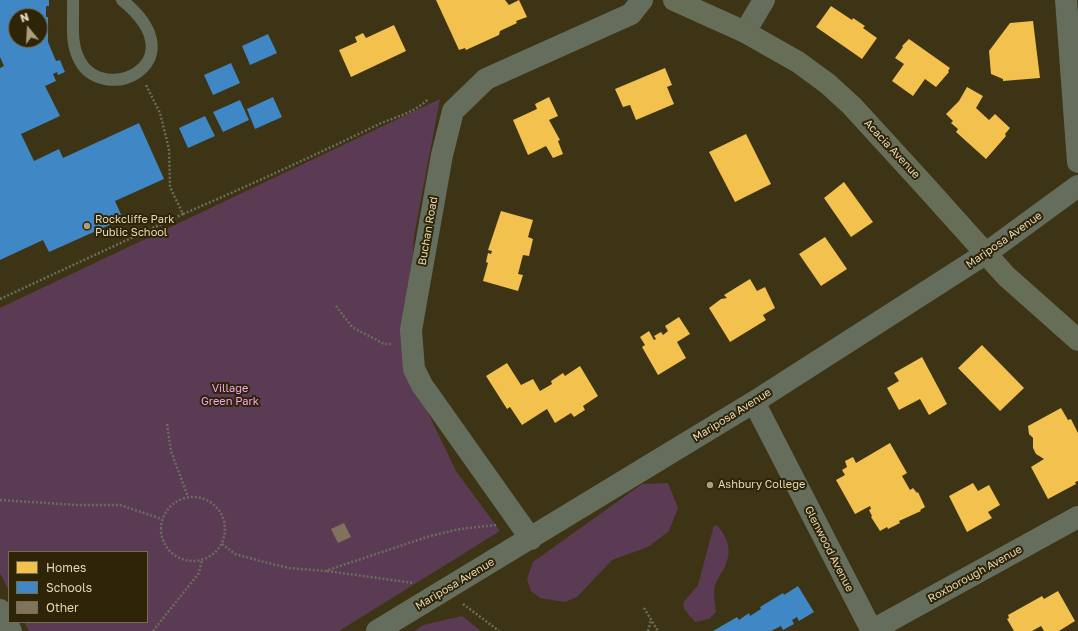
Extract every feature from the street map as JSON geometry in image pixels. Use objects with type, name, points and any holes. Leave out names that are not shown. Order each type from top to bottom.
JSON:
[{"type":"street","name":"Buchan Road","points":[[531,539],[422,385],[414,369],[411,330],[440,162],[453,111],[486,79],[631,14],[642,0]]},
{"type":"street","name":"Acacia Avenue","points":[[674,0],[745,32],[798,62],[828,84],[852,106],[1006,276],[1078,340]]},
{"type":"street","points":[[745,32],[764,0]]},
{"type":"street","points":[[1066,0],[1078,162]]},
{"type":"street","name":"Mariposa Avenue","points":[[377,631],[531,539],[754,402],[985,254],[1078,186]]},
{"type":"street","name":"Glenwood Avenue","points":[[754,402],[871,631]]},
{"type":"street","name":"Roxborough Avenue","points":[[871,631],[1078,517]]},
{"type":"street","points":[[0,610],[11,631]]},
{"type":"lane","points":[[73,0],[74,46],[78,58],[87,70],[104,79],[112,80],[122,79],[139,72],[149,61],[151,48],[150,36],[145,24],[139,15],[122,0]]},
{"type":"path","points":[[139,72],[160,113],[169,149],[170,187],[183,214]]},
{"type":"path","points":[[0,299],[183,214],[296,165],[390,119],[418,109],[428,99]]},
{"type":"path","points":[[336,306],[352,327],[384,344],[411,345]]},
{"type":"path","points":[[167,424],[171,451],[188,497]]},
{"type":"path","points":[[188,497],[206,499],[219,510],[225,527],[222,544],[213,554],[202,560],[189,561],[172,553],[162,538],[162,519],[172,504],[188,497]]},
{"type":"path","points":[[0,500],[77,506],[120,505],[162,519]]},
{"type":"path","points":[[326,571],[430,536],[460,529],[518,520]]},
{"type":"path","points":[[222,544],[235,554],[288,568],[326,571],[367,578],[428,585],[446,590],[499,631]]},
{"type":"path","points":[[153,631],[199,572],[202,560]]},
{"type":"path","points":[[644,608],[658,631]]},
{"type":"path","points":[[648,631],[652,620]]},
{"type":"green space","name":"Village Green Park","points":[[440,99],[414,236],[407,369],[456,471],[500,531],[339,631],[29,631],[25,623],[148,623],[148,551],[8,551],[8,589],[0,573],[0,308]]},
{"type":"green space","points":[[668,483],[678,508],[669,531],[648,547],[612,560],[577,597],[565,602],[540,598],[531,591],[527,579],[533,562],[642,484]]},
{"type":"green space","points":[[714,525],[718,526],[724,534],[728,544],[728,559],[717,580],[714,590],[716,612],[709,619],[695,622],[684,609],[683,603],[698,585]]},
{"type":"green space","points":[[462,616],[481,631],[415,631],[423,625]]},
{"type":"building: Homes","points":[[436,0],[505,0],[509,5],[519,0],[527,17],[516,21],[517,23],[500,31],[499,35],[466,50],[465,48],[459,50]]},
{"type":"building: Homes","points":[[831,6],[852,20],[853,18],[865,26],[863,28],[877,38],[862,59],[816,27]]},
{"type":"building: Homes","points":[[1033,21],[1040,78],[1003,81],[1003,79],[991,74],[989,51],[1010,23]]},
{"type":"building: Homes","points":[[394,25],[406,51],[351,77],[339,50],[357,42],[355,37],[363,33],[366,38]]},
{"type":"building: Homes","points":[[909,39],[950,68],[948,71],[949,72],[936,87],[925,79],[913,96],[892,81],[904,64],[895,58],[903,47],[902,46]]},
{"type":"building: Homes","points":[[665,68],[672,85],[667,87],[674,104],[636,120],[630,105],[623,107],[615,89]]},
{"type":"building: Homes","points":[[967,87],[983,96],[976,108],[989,120],[995,114],[1010,128],[1005,134],[1006,136],[986,159],[956,132],[958,129],[951,123],[953,121],[946,114],[959,101]]},
{"type":"building: Homes","points":[[549,97],[558,116],[549,120],[560,140],[558,141],[563,154],[553,158],[546,146],[528,155],[513,120],[537,109],[535,104]]},
{"type":"building: Homes","points":[[746,134],[771,184],[735,202],[709,152]]},
{"type":"building: Homes","points":[[844,182],[873,222],[851,237],[824,198]]},
{"type":"building: Homes","points":[[501,211],[533,220],[528,237],[533,239],[529,256],[523,255],[518,274],[523,275],[518,291],[483,281],[488,263],[486,262],[488,253],[491,254],[492,251],[488,250]]},
{"type":"building: Homes","points":[[825,237],[847,269],[821,286],[799,254]]},
{"type":"building: Homes","points":[[750,279],[757,291],[765,287],[775,308],[763,315],[766,320],[730,342],[709,308],[721,299],[727,298],[724,295]]},
{"type":"building: Homes","points":[[679,317],[690,334],[677,342],[686,358],[658,375],[642,347],[645,345],[640,337],[649,331],[654,340],[656,339],[654,336],[661,332],[663,335],[668,331],[665,326]]},
{"type":"building: Homes","points":[[982,345],[1024,388],[1000,411],[958,368]]},
{"type":"building: Homes","points":[[922,357],[947,404],[929,415],[920,399],[899,410],[887,388],[899,381],[894,373]]},
{"type":"building: Homes","points":[[507,363],[521,385],[533,379],[540,391],[552,384],[551,381],[563,373],[565,376],[580,366],[598,396],[583,406],[585,410],[574,417],[571,413],[555,423],[547,409],[522,425],[510,407],[507,409],[486,376]]},
{"type":"building: Homes","points":[[1061,408],[1068,420],[1071,419],[1078,433],[1078,481],[1075,482],[1076,484],[1048,499],[1031,467],[1044,459],[1036,454],[1033,448],[1033,438],[1029,434],[1028,426]]},
{"type":"building: Homes","points":[[890,443],[907,473],[902,476],[910,490],[913,488],[917,493],[918,492],[925,507],[920,510],[921,511],[899,521],[900,523],[880,531],[871,517],[872,516],[869,510],[871,509],[870,506],[855,514],[836,480],[845,475],[842,470],[847,467],[845,461],[853,457],[856,463]]},
{"type":"building: Homes","points":[[973,483],[978,491],[989,485],[1000,505],[988,512],[992,518],[967,532],[949,496]]},
{"type":"building: Homes","points":[[1058,591],[1075,621],[1059,631],[1044,631],[1041,626],[1032,631],[1014,631],[1007,619],[1009,618],[1008,615],[1042,596],[1044,599]]},
{"type":"building: Schools","points":[[0,0],[49,0],[49,6],[46,6],[46,8],[8,8],[8,48],[48,48],[48,42],[56,61],[60,60],[65,72],[58,75],[57,72],[53,74],[56,81],[45,86],[60,116],[21,134],[34,161],[59,149],[63,158],[139,123],[164,179],[115,201],[123,219],[49,252],[43,240],[0,260],[0,68],[4,66],[0,57]]},
{"type":"building: Schools","points":[[268,34],[277,53],[250,65],[242,46]]},
{"type":"building: Schools","points":[[231,63],[240,83],[213,95],[204,75]]},
{"type":"building: Schools","points":[[273,97],[282,117],[255,129],[247,109]]},
{"type":"building: Schools","points":[[240,100],[249,120],[223,132],[213,112]]},
{"type":"building: Schools","points":[[205,116],[215,136],[188,148],[179,128]]},
{"type":"building: Schools","points":[[798,586],[814,612],[799,621],[797,617],[792,620],[794,624],[783,630],[781,626],[771,631],[713,631],[737,617],[739,620],[749,613],[750,616],[761,609],[760,607]]},
{"type":"building: Other","points":[[344,523],[351,537],[338,543],[331,529]]},
{"type":"place","name":"Rockcliffe Park Public School","points":[[87,226]]},
{"type":"place","name":"Ashbury College","points":[[710,485]]}]
